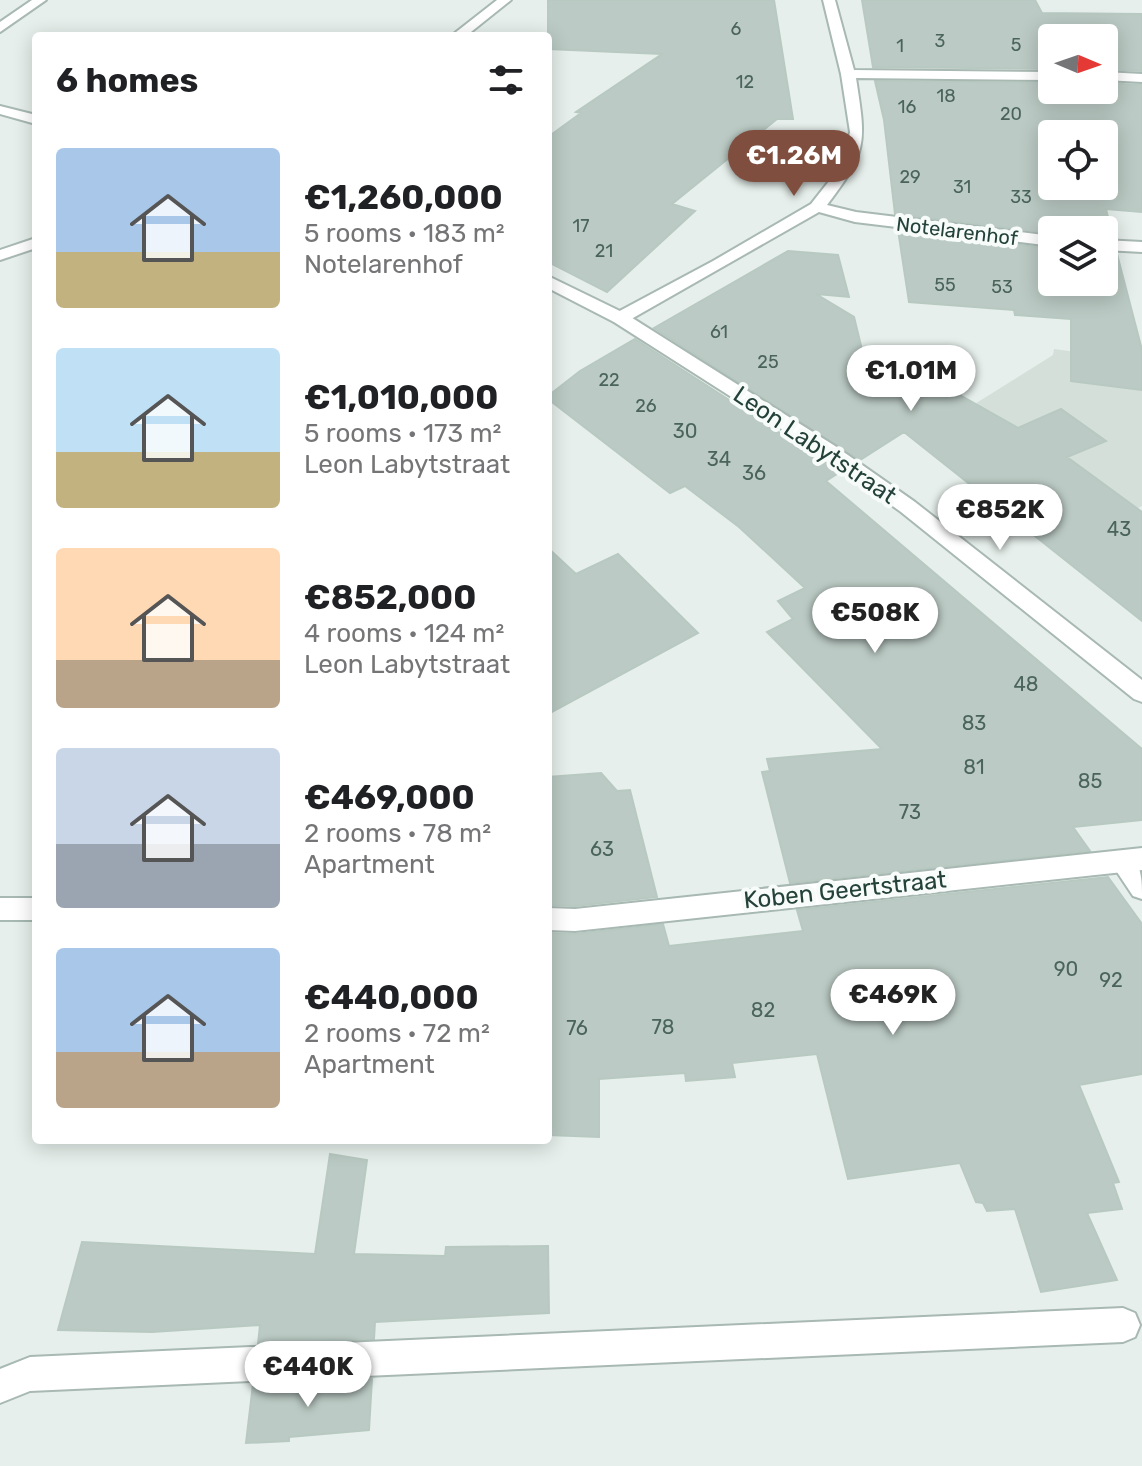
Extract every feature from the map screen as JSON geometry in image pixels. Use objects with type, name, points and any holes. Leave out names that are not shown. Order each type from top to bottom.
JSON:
[{"type":"street","points":[[0,28],[40,0]]},
{"type":"street","points":[[463,32],[505,0]]},
{"type":"street","points":[[620,318],[719,265],[817,207],[844,172],[854,151],[857,132],[848,74],[829,0]]},
{"type":"street","points":[[848,74],[1038,76]]},
{"type":"street","points":[[1118,77],[1142,78]]},
{"type":"street","points":[[0,110],[32,119]]},
{"type":"street","name":"Notelarenhof","points":[[817,207],[855,217],[1038,239]]},
{"type":"street","points":[[0,255],[32,244]]},
{"type":"street","points":[[1118,246],[1142,247]]},
{"type":"street","name":"Leon Labytstraat","points":[[552,283],[620,318],[828,450],[885,491],[1142,693]]},
{"type":"street","points":[[1133,861],[1142,888]]},
{"type":"street","name":"Koben Geertstraat","points":[[552,919],[575,920],[824,891],[1133,861]]},
{"type":"street","points":[[0,909],[32,909]]},
{"type":"street","points":[[0,1386],[30,1374],[1123,1325]]},
{"type":"shaded area","points":[[1054,349],[1142,361],[1142,506],[1053,550],[917,440],[1053,355]]},
{"type":"building","points":[[548,0],[774,0],[793,119],[777,119],[672,204],[695,211],[607,292],[552,264],[552,134],[581,113],[576,112],[662,54],[552,49],[552,32],[548,32]]},
{"type":"building","points":[[862,0],[1035,0],[1042,13],[1142,14],[1142,71],[1118,70],[1118,24],[1038,24],[1038,69],[873,67]]},
{"type":"building","points":[[875,81],[1038,83],[1038,104],[1118,104],[1118,84],[1142,85],[1142,212],[1106,209],[1108,216],[1038,216],[1038,231],[895,214],[884,120]]},
{"type":"building","points":[[898,230],[1038,247],[1038,296],[1118,296],[1118,258],[1142,350],[1142,390],[1071,381],[1071,319],[1015,315],[1014,310],[909,302]]},
{"type":"building","points":[[788,251],[838,255],[849,297],[816,294],[854,317],[864,358],[887,354],[1018,428],[1061,409],[1106,441],[1067,457],[1142,512],[1142,621],[904,432],[860,460],[654,328]]},
{"type":"building","points":[[635,339],[840,472],[826,481],[1142,749],[1142,820],[1073,827],[1090,851],[790,883],[762,772],[770,771],[767,759],[882,749],[767,632],[793,619],[778,601],[805,588],[739,527],[685,486],[670,493],[552,402],[552,393],[580,371]]},
{"type":"building","points":[[552,552],[576,574],[618,554],[698,633],[552,712]]},
{"type":"building","points":[[601,773],[617,791],[630,790],[657,897],[575,906],[552,905],[552,777]]},
{"type":"building","points":[[1108,877],[1142,924],[1142,1074],[1079,1085],[1119,1182],[1113,1183],[1122,1209],[1087,1213],[1117,1280],[1041,1292],[1015,1209],[987,1211],[983,1203],[976,1202],[960,1163],[848,1179],[817,1054],[732,1063],[735,1077],[686,1081],[685,1073],[599,1079],[599,1137],[552,1135],[552,933],[575,934],[663,924],[669,946],[803,931],[797,910]]},
{"type":"building","points":[[330,1154],[367,1160],[354,1254],[445,1256],[446,1247],[548,1246],[549,1313],[375,1322],[374,1339],[258,1344],[260,1325],[152,1332],[58,1330],[82,1242],[315,1254]]},
{"type":"building","points":[[372,1379],[369,1430],[289,1437],[289,1441],[246,1443],[253,1384]]}]
